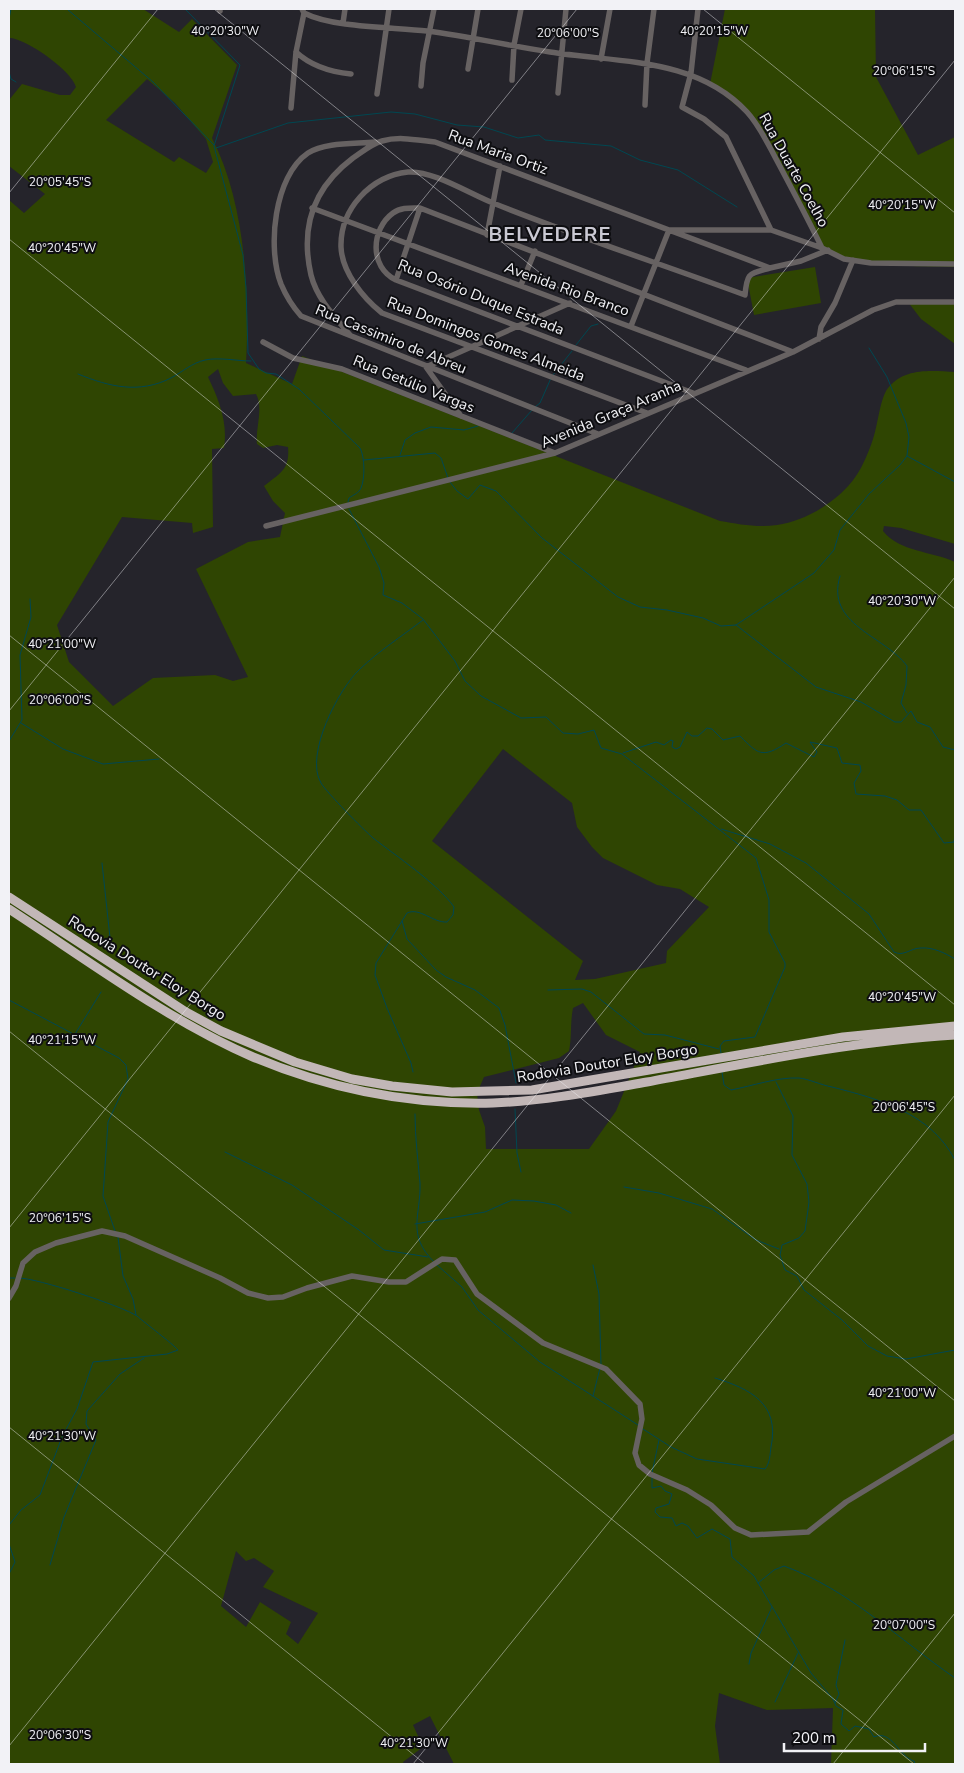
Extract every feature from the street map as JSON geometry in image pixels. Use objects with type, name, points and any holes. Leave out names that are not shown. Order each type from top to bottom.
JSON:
[{"type":"highway","name":"Rodovia Doutor Eloy Borgo","points":[[9,897],[186,1012],[239,1040],[314,1068],[398,1087],[472,1093],[532,1090],[843,1037],[955,1026]]},
{"type":"highway","name":"Rodovia Doutor Eloy Borgo","points":[[9,909],[181,1020],[235,1049],[311,1078],[397,1097],[472,1103],[533,1100],[845,1047],[955,1035]]},
{"type":"street","points":[[342,23],[345,9]]},
{"type":"street","points":[[377,94],[385,26],[389,9]]},
{"type":"street","points":[[421,86],[423,63],[434,9]]},
{"type":"street","points":[[468,69],[478,9]]},
{"type":"street","points":[[512,80],[514,45],[521,9]]},
{"type":"street","points":[[558,92],[560,54],[566,9]]},
{"type":"street","points":[[601,59],[610,9]]},
{"type":"street","points":[[645,105],[647,63],[654,9]]},
{"type":"street","points":[[698,9],[691,73],[682,107],[704,119],[726,137],[771,230]]},
{"type":"street","points":[[291,108],[296,52],[303,11]]},
{"type":"street","name":"Rua Duarte Coelho","points":[[303,11],[315,19],[473,38],[560,54],[647,63],[691,73],[725,93],[748,112],[825,249]]},
{"type":"street","points":[[296,52],[313,64],[336,73],[351,74]]},
{"type":"street","name":"Rua Maria Ortiz","points":[[350,335],[324,305],[311,276],[309,226],[312,208],[322,187],[342,166],[367,147],[382,141],[408,138],[435,142],[770,268]]},
{"type":"street","name":"Rua Cassimiro de Abreu","points":[[382,141],[318,148],[307,154],[292,169],[281,190],[276,218],[275,247],[281,283],[294,308],[301,316],[598,434]]},
{"type":"street","points":[[487,235],[500,166]]},
{"type":"street","name":"Rua Domingos Gomes Almeida","points":[[647,413],[469,348],[382,313],[373,306],[356,285],[344,262],[342,247],[345,220],[354,204],[369,187],[386,177],[408,172],[424,173],[493,203],[746,295],[747,277],[749,274],[770,268]]},
{"type":"street","points":[[378,233],[394,212],[407,207],[420,208],[793,352]]},
{"type":"street","name":"Avenida Rio Branco","points":[[312,208],[746,370]]},
{"type":"street","points":[[396,280],[420,208]]},
{"type":"street","points":[[631,326],[669,230],[771,230],[825,249],[844,259],[955,264]]},
{"type":"street","name":"Rua Osório Duque Estrada","points":[[378,233],[376,245],[377,259],[384,271],[396,280],[693,393]]},
{"type":"street","points":[[770,268],[801,261],[825,249]]},
{"type":"street","points":[[522,285],[535,251]]},
{"type":"street","points":[[819,338],[821,327],[835,302],[853,260]]},
{"type":"street","name":"Avenida Graça Aranha","points":[[266,526],[555,453],[746,370],[793,352],[873,310],[896,302],[955,302]]},
{"type":"street","points":[[461,416],[426,367],[570,303]]},
{"type":"street","name":"Rua Getúlio Vargas","points":[[263,342],[293,358],[342,369],[555,453]]},
{"type":"street","points":[[9,1298],[16,1286],[23,1263],[35,1252],[56,1243],[102,1231],[125,1236],[220,1278],[248,1293],[268,1298],[283,1298],[307,1288],[352,1276],[388,1282],[406,1282],[442,1259],[455,1260],[477,1294],[543,1343],[606,1369],[640,1404],[642,1419],[635,1453],[639,1465],[650,1474],[687,1490],[711,1505],[735,1528],[751,1535],[808,1532],[846,1502],[955,1436]]},
{"type":"green space","points":[[9,9],[143,9],[179,32],[192,19],[237,65],[212,138],[232,190],[243,248],[247,307],[246,363],[292,384],[302,356],[720,521],[763,526],[788,523],[799,519],[821,508],[841,494],[859,472],[866,458],[875,433],[885,392],[895,381],[911,373],[955,372],[955,544],[901,528],[884,526],[883,531],[890,538],[907,547],[955,562],[955,1764],[831,1764],[833,1708],[767,1710],[719,1693],[715,1726],[720,1764],[454,1764],[430,1716],[413,1725],[423,1747],[403,1762],[404,1764],[9,1764],[9,200],[24,213],[45,194],[9,166],[9,100],[22,84],[60,95],[70,95],[76,87],[73,80],[58,64],[26,43],[9,38]],"holes":[[[147,79],[175,103],[206,139],[213,162],[206,173],[179,157],[174,162],[106,120]],[[218,369],[223,383],[233,396],[256,394],[259,406],[257,444],[263,448],[277,445],[288,447],[286,466],[264,486],[273,501],[285,513],[280,537],[248,542],[196,569],[248,677],[233,681],[215,675],[153,678],[113,706],[69,662],[57,625],[122,517],[192,523],[193,533],[213,527],[212,449],[224,448],[225,429],[219,403],[208,377]],[[503,749],[572,803],[577,827],[603,858],[657,885],[680,889],[709,907],[667,951],[666,963],[595,979],[575,980],[583,961],[432,841]],[[583,1003],[606,1035],[640,1052],[616,1111],[589,1149],[486,1149],[485,1127],[479,1110],[477,1093],[484,1077],[559,1058],[569,1051],[573,1008]],[[236,1551],[246,1561],[254,1558],[274,1571],[263,1587],[318,1613],[298,1644],[286,1634],[291,1622],[260,1602],[246,1627],[221,1606]]]},
{"type":"green space","points":[[725,9],[875,9],[876,77],[918,155],[955,137],[955,267],[903,266],[869,262],[852,259],[819,248],[809,221],[753,119],[710,84]]},
{"type":"green space","points":[[815,267],[821,303],[754,315],[747,278]]},
{"type":"green space","points":[[908,302],[955,302],[955,344],[921,319]]},
{"type":"waterway","points":[[9,19],[11,9]]},
{"type":"waterway","points":[[67,9],[153,82],[214,145]]},
{"type":"waterway","points":[[185,9],[240,65],[214,146],[243,255],[248,353],[259,369],[266,373],[276,374],[299,389],[360,448],[364,462],[362,484],[360,490],[349,498],[348,502]]},
{"type":"waterway","points":[[9,72],[11,79],[16,82]]},
{"type":"waterway","points":[[216,148],[288,123],[391,112],[415,114],[457,125],[484,127],[518,138],[539,135],[545,140],[611,146],[640,160],[678,170],[737,207]]},
{"type":"waterway","points":[[576,345],[591,326],[598,324]]},
{"type":"waterway","points":[[450,482],[457,491],[468,499],[480,485],[496,491],[542,538],[618,597],[640,607],[667,610],[703,618],[721,626],[736,625],[814,573],[834,550],[840,530],[869,494],[907,456],[909,437],[906,423],[887,377],[869,348]]},
{"type":"waterway","points":[[553,375],[572,351]]},
{"type":"waterway","points":[[78,374],[113,385],[136,387],[159,383],[205,360],[251,361]]},
{"type":"waterway","points":[[535,407],[540,403],[551,378]]},
{"type":"waterway","points":[[512,433],[532,410]]},
{"type":"waterway","points":[[400,455],[405,440],[415,433],[431,427],[464,430],[478,426]]},
{"type":"waterway","points":[[364,460],[435,453],[441,458],[448,478]]},
{"type":"waterway","points":[[907,456],[955,482]]},
{"type":"waterway","points":[[349,509],[379,567],[384,583],[383,595],[402,603],[423,619],[455,661],[465,681],[481,696],[521,718],[546,717],[563,733],[578,734],[594,730],[601,748],[622,754],[756,858],[769,900],[769,932],[785,963],[785,967],[755,1037],[724,1041],[720,1046],[721,1053]]},
{"type":"waterway","points":[[840,576],[838,593],[841,606],[849,618],[859,628],[897,655],[907,666],[906,685],[901,703],[907,713]]},
{"type":"waterway","points":[[9,741],[22,720],[20,655],[31,617],[30,599]]},
{"type":"waterway","points":[[413,1072],[375,975],[376,963],[407,913],[422,913],[442,922],[447,922],[453,915],[454,907],[428,880],[373,838],[330,795],[321,783],[317,771],[317,756],[326,723],[334,706],[352,678],[375,656],[423,620]]},
{"type":"waterway","points":[[736,625],[816,687],[861,702],[895,722],[901,722],[911,711],[917,722],[930,727],[943,747],[955,750]]},
{"type":"waterway","points":[[21,723],[63,749],[103,764],[159,759]]},
{"type":"waterway","points":[[623,753],[656,742],[664,745],[671,740],[673,741],[672,747],[676,749],[680,747],[687,732],[692,736],[698,736],[707,728],[712,729],[723,740],[740,736],[751,747],[766,753],[786,743],[814,757],[817,752],[810,742],[837,748],[842,763],[860,765],[861,771],[854,783],[856,794],[885,796],[897,800],[909,810],[921,810],[944,843],[954,842],[955,834]]},
{"type":"waterway","points":[[721,829],[770,844],[806,863],[869,914],[894,952],[904,953],[917,948],[930,948],[955,959]]},
{"type":"waterway","points":[[102,863],[111,947]]},
{"type":"waterway","points":[[402,921],[407,939],[436,970],[446,977],[475,990],[499,1008],[505,1025],[516,1083]]},
{"type":"waterway","points":[[548,990],[582,989],[591,992],[644,1034],[665,1035],[719,1049]]},
{"type":"waterway","points":[[75,1034],[101,992]]},
{"type":"waterway","points":[[9,1000],[119,1058],[126,1065],[128,1079],[108,1122],[103,1196],[115,1231]]},
{"type":"waterway","points":[[722,1072],[724,1085],[731,1090],[773,1080],[799,1078],[885,1103],[918,1119],[932,1130],[945,1144],[955,1160]]},
{"type":"waterway","points":[[776,1082],[793,1116],[792,1155],[807,1184],[809,1202],[805,1231],[799,1238],[782,1245],[780,1255],[785,1270],[797,1276],[804,1290],[842,1320],[868,1346],[887,1356],[906,1359],[955,1350]]},
{"type":"waterway","points":[[515,1109],[517,1153],[521,1172]]},
{"type":"waterway","points":[[415,1114],[420,1183],[418,1233],[425,1252],[434,1262]]},
{"type":"waterway","points":[[225,1152],[292,1185],[359,1230],[384,1250],[428,1257]]},
{"type":"waterway","points":[[624,1187],[659,1193],[712,1209],[756,1240],[779,1249]]},
{"type":"waterway","points":[[415,1224],[485,1212],[512,1200],[556,1205],[571,1213]]},
{"type":"waterway","points":[[118,1237],[123,1276],[133,1299],[136,1315]]},
{"type":"waterway","points":[[437,1265],[462,1287],[478,1310],[540,1362],[638,1425]]},
{"type":"waterway","points":[[593,1265],[599,1294],[601,1364]]},
{"type":"waterway","points":[[9,1278],[15,1278]]},
{"type":"waterway","points":[[9,1525],[21,1510],[40,1495],[62,1437],[77,1409],[93,1362],[167,1354],[178,1350],[137,1316],[128,1311],[60,1287],[19,1278]]},
{"type":"waterway","points":[[50,1565],[64,1517],[96,1440],[86,1424],[87,1411],[120,1374],[144,1358]]},
{"type":"waterway","points":[[593,1396],[600,1368]]},
{"type":"waterway","points":[[643,1429],[671,1447],[697,1459],[765,1469],[770,1458],[773,1432],[771,1419],[766,1409],[760,1400],[750,1393],[740,1387],[715,1378]]},
{"type":"waterway","points":[[652,1473],[659,1440]]},
{"type":"waterway","points":[[652,1477],[652,1488],[661,1486],[665,1491],[672,1494],[669,1504],[656,1508],[655,1512],[660,1517],[672,1518],[676,1526],[682,1523],[688,1526],[697,1538],[712,1529],[730,1539],[732,1557],[754,1576],[811,1673],[833,1699],[836,1706],[843,1710],[841,1724],[849,1731],[855,1726],[869,1729],[874,1737],[886,1737],[914,1761],[915,1764]]},
{"type":"waterway","points":[[9,1544],[15,1562],[9,1574]]},
{"type":"waterway","points":[[758,1583],[774,1570],[784,1566],[808,1576],[831,1588],[873,1616],[955,1678]]},
{"type":"waterway","points":[[749,1664],[751,1653],[772,1607]]},
{"type":"waterway","points":[[835,1703],[839,1694],[836,1685],[845,1640]]},
{"type":"waterway","points":[[775,1702],[798,1653]]},
{"type":"district","name":"BELVEDERE","points":[[550,234]]}]
